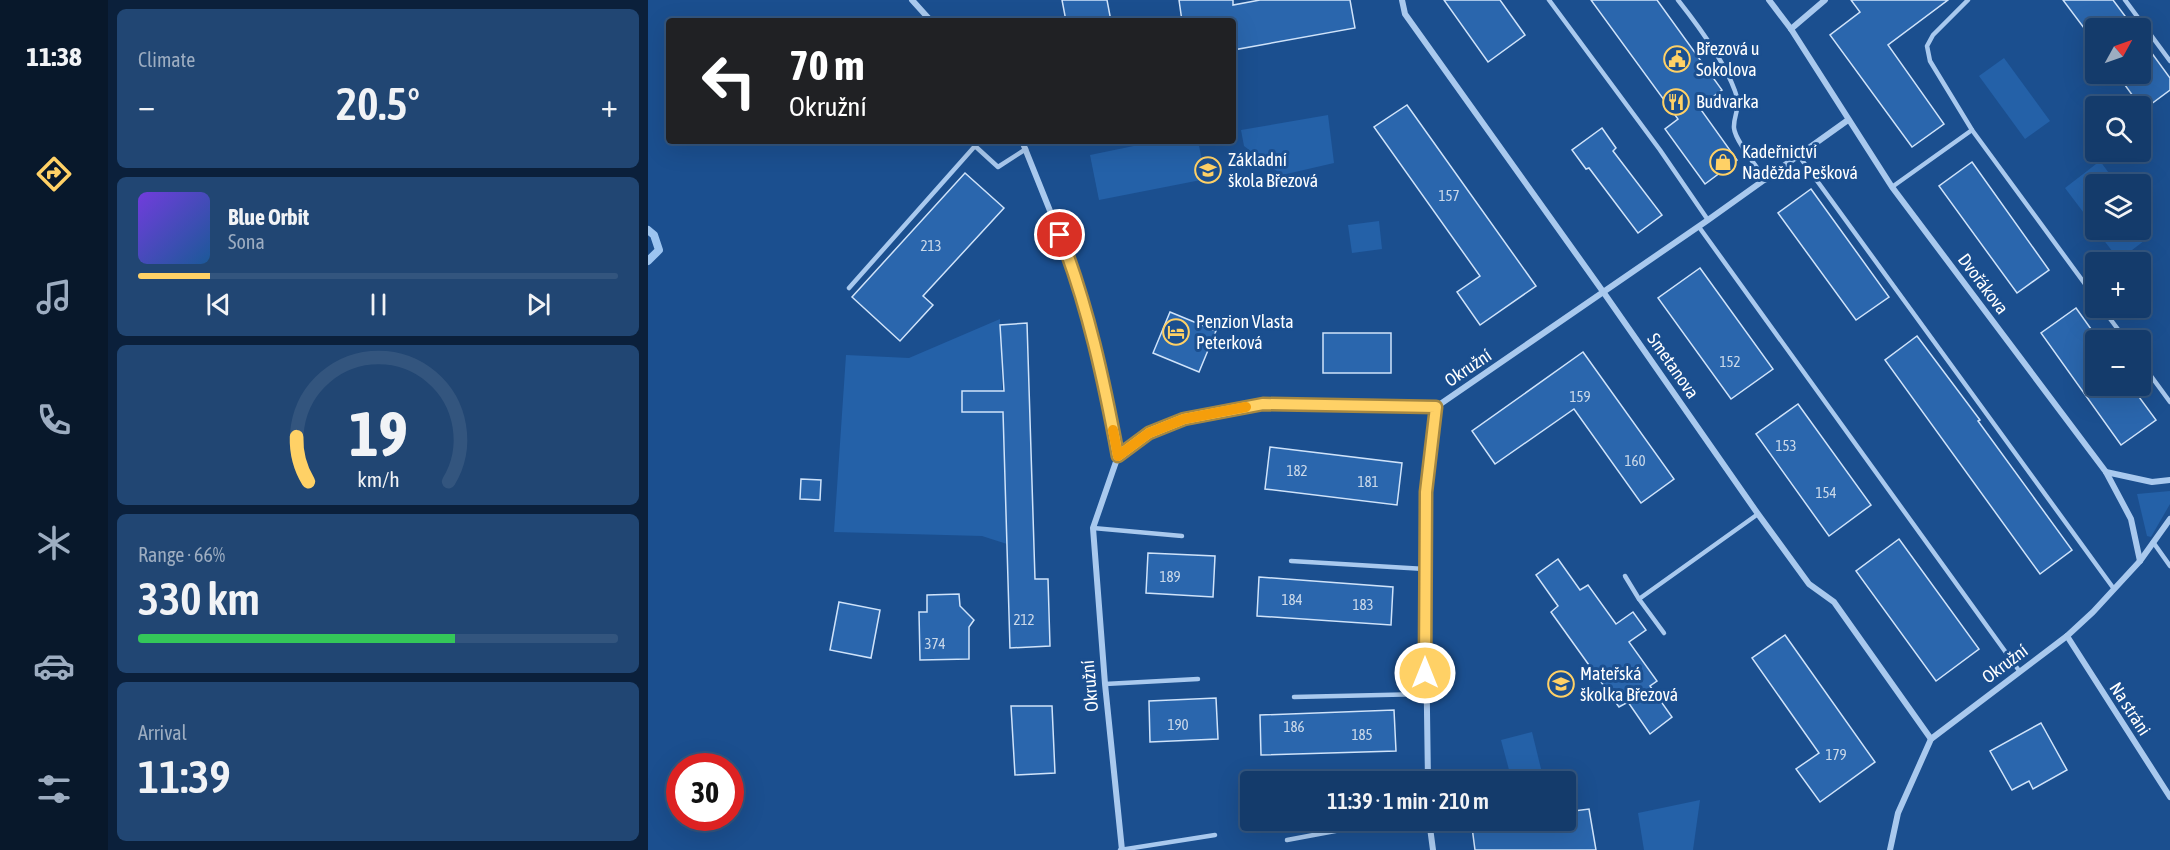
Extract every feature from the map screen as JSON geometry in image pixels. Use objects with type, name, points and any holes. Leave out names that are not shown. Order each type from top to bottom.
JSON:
[{"type":"street","points":[[912,0],[928,18]]},
{"type":"street","name":"Smetanova","points":[[1402,0],[1405,14],[1758,514],[1809,584],[1834,602],[1931,739]]},
{"type":"street","name":"Dvořákova","points":[[1769,0],[1791,29],[1892,187],[2106,472],[2131,519],[2140,561]]},
{"type":"street","points":[[1791,29],[1825,0]]},
{"type":"street","name":"Okružní","points":[[1121,850],[1093,528],[1118,456],[1149,433],[1184,419],[1263,404],[1436,407],[1699,227],[1848,120]]},
{"type":"street","points":[[1024,144],[1077,278],[1107,399],[1118,456]]},
{"type":"street","points":[[1428,771],[1425,694],[1426,492],[1436,407]]},
{"type":"street","points":[[2106,472],[2152,482],[2170,480]]},
{"type":"street","name":"Okružní","points":[[1890,850],[1898,813],[1931,739],[2067,636],[2140,561],[2170,519]]},
{"type":"street","name":"Na stráni","points":[[2067,636],[2170,797]]},
{"type":"street","points":[[1430,831],[1433,850]]},
{"type":"lane","points":[[1549,0],[1660,150],[1708,220]]},
{"type":"lane","points":[[1678,0],[1730,78],[1737,94],[1738,112],[1734,126],[1736,135],[1766,180]]},
{"type":"lane","points":[[1968,0],[1933,35],[1927,46],[1930,61],[1938,78],[1972,130],[2085,284]]},
{"type":"lane","points":[[2125,0],[2170,61]]},
{"type":"lane","points":[[1892,187],[1972,130]]},
{"type":"lane","points":[[849,288],[975,146],[998,167],[1026,149]]},
{"type":"lane","points":[[1799,156],[2114,589]]},
{"type":"lane","points":[[1699,227],[2020,672]]},
{"type":"lane","points":[[2151,376],[2170,402]]},
{"type":"lane","points":[[1639,599],[1758,514]]},
{"type":"lane","points":[[1093,528],[1182,536]]},
{"type":"lane","points":[[2154,542],[2170,566]]},
{"type":"lane","points":[[1291,561],[1425,569]]},
{"type":"lane","points":[[1625,576],[1664,633]]},
{"type":"lane","points":[[1105,684],[1198,679]]},
{"type":"lane","points":[[1294,697],[1425,694]]},
{"type":"lane","points":[[1287,840],[1335,831]]},
{"type":"lane","points":[[1121,850],[1215,835]]},
{"type":"shaded area","points":[[2004,58],[2050,121],[2025,139],[1979,76]]},
{"type":"shaded area","points":[[1328,115],[1334,163],[1282,175],[1244,146],[1241,130]]},
{"type":"shaded area","points":[[1143,144],[1199,144],[1206,179],[1099,200],[1090,155]]},
{"type":"shaded area","points":[[2099,162],[2110,174],[2085,174],[2085,214],[2065,188]]},
{"type":"shaded area","points":[[1379,221],[1382,249],[1352,253],[1348,225]]},
{"type":"shaded area","points":[[2104,240],[2145,240],[2129,252],[2113,252]]},
{"type":"shaded area","points":[[1000,319],[1007,544],[982,536],[834,532],[846,355],[909,358]]},
{"type":"shaded area","points":[[2170,491],[2170,504],[2151,537],[2147,536],[2137,494]]},
{"type":"shaded area","points":[[1532,732],[1542,771],[1509,771],[1501,740]]},
{"type":"shaded area","points":[[1700,800],[1693,850],[1644,850],[1638,813]]},
{"type":"building","points":[[1062,0],[1107,0],[1110,18],[1065,18]]},
{"type":"building","points":[[1179,0],[1233,0],[1233,5],[1260,0],[1350,0],[1355,28],[1236,49],[1236,18],[1182,18]]},
{"type":"building","points":[[1444,0],[1500,0],[1525,35],[1488,62]]},
{"type":"building","points":[[1591,0],[1657,0],[1722,90],[1699,107],[1737,160],[1705,184],[1665,129],[1678,119]]},
{"type":"building","points":[[1851,0],[1948,0],[1888,45],[1944,124],[1912,147],[1830,35],[1860,12]]},
{"type":"building","points":[[2063,0],[2113,0],[2126,18],[2085,18],[2084,28]]},
{"type":"building","points":[[2151,52],[2170,78],[2170,90],[2151,104],[2151,96],[2133,96],[2124,84],[2151,84]]},
{"type":"building","points":[[1407,105],[1536,286],[1480,325],[1457,292],[1480,276],[1374,127]]},
{"type":"building","points":[[1602,128],[1616,148],[1613,151],[1662,215],[1638,233],[1589,168],[1586,169],[1572,150]]},
{"type":"building","points":[[1972,162],[2049,270],[2017,293],[1939,186]]},
{"type":"building","points":[[965,173],[1004,208],[923,296],[933,305],[900,341],[852,297]]},
{"type":"building","points":[[1811,189],[1889,297],[1856,320],[1778,213]]},
{"type":"building","points":[[1700,268],[1773,369],[1731,399],[1658,298]]},
{"type":"building","points":[[2076,308],[2092,330],[2085,330],[2085,395],[2041,333]]},
{"type":"building","points":[[1170,312],[1216,331],[1199,372],[1153,353]]},
{"type":"building","points":[[1027,323],[1035,579],[1048,579],[1050,646],[1010,648],[1003,412],[962,412],[962,391],[1004,391],[1000,325]]},
{"type":"building","points":[[1323,333],[1391,333],[1391,373],[1323,373]]},
{"type":"building","points":[[1917,336],[2072,550],[2040,574],[1885,360]]},
{"type":"building","points":[[1583,352],[1674,479],[1641,503],[1574,409],[1495,464],[1472,431]]},
{"type":"building","points":[[2086,396],[2138,396],[2156,420],[2121,445]]},
{"type":"building","points":[[1798,404],[1871,505],[1829,536],[1756,434]]},
{"type":"building","points":[[1270,447],[1402,463],[1397,505],[1265,489]]},
{"type":"building","points":[[801,479],[821,480],[820,500],[800,499]]},
{"type":"building","points":[[1899,539],[1979,649],[1936,681],[1856,571]]},
{"type":"building","points":[[1148,553],[1215,556],[1213,597],[1146,593]]},
{"type":"building","points":[[1558,559],[1580,590],[1588,585],[1616,624],[1633,612],[1646,630],[1629,642],[1657,681],[1650,686],[1672,717],[1650,734],[1628,702],[1619,707],[1551,612],[1558,606],[1536,575]]},
{"type":"building","points":[[1259,577],[1393,587],[1391,625],[1257,616]]},
{"type":"building","points":[[959,594],[960,606],[974,620],[969,627],[969,659],[920,660],[919,612],[927,612],[927,595]]},
{"type":"building","points":[[839,602],[880,610],[871,658],[830,650]]},
{"type":"building","points":[[1785,635],[1875,762],[1820,802],[1796,769],[1819,753],[1752,658]]},
{"type":"building","points":[[1216,698],[1218,739],[1150,742],[1149,701]]},
{"type":"building","points":[[1011,706],[1052,706],[1055,773],[1015,775]]},
{"type":"building","points":[[1394,710],[1396,751],[1261,755],[1260,715]]},
{"type":"building","points":[[2041,723],[2067,770],[2033,789],[2029,781],[2012,790],[1990,751]]},
{"type":"building","points":[[1589,809],[1596,850],[1475,850],[1473,831],[1576,831],[1576,811]]},
{"type":"waterway","points":[[648,230],[654,235],[659,250],[648,261]]},
{"type":"slow traffic","points":[[1113,430],[1118,456],[1149,433],[1184,419],[1246,407]]},
{"type":"place","name":"Březová u Sokolova","points":[[1677,59]]},
{"type":"place","name":"Budvarka","points":[[1676,102]]},
{"type":"place","name":"Kadeřnictví Naděžda Pešková","points":[[1723,162]]},
{"type":"place","name":"Základní škola Březová","points":[[1208,170]]},
{"type":"place","name":"Penzion Vlasta Peterková","points":[[1176,332]]},
{"type":"place","name":"Mateřská školka Březová","points":[[1561,684]]},
{"type":"route","points":[[1060,235],[1077,278],[1107,399],[1118,456],[1149,433],[1184,419],[1263,404],[1436,407],[1426,492],[1425,673]]}]
